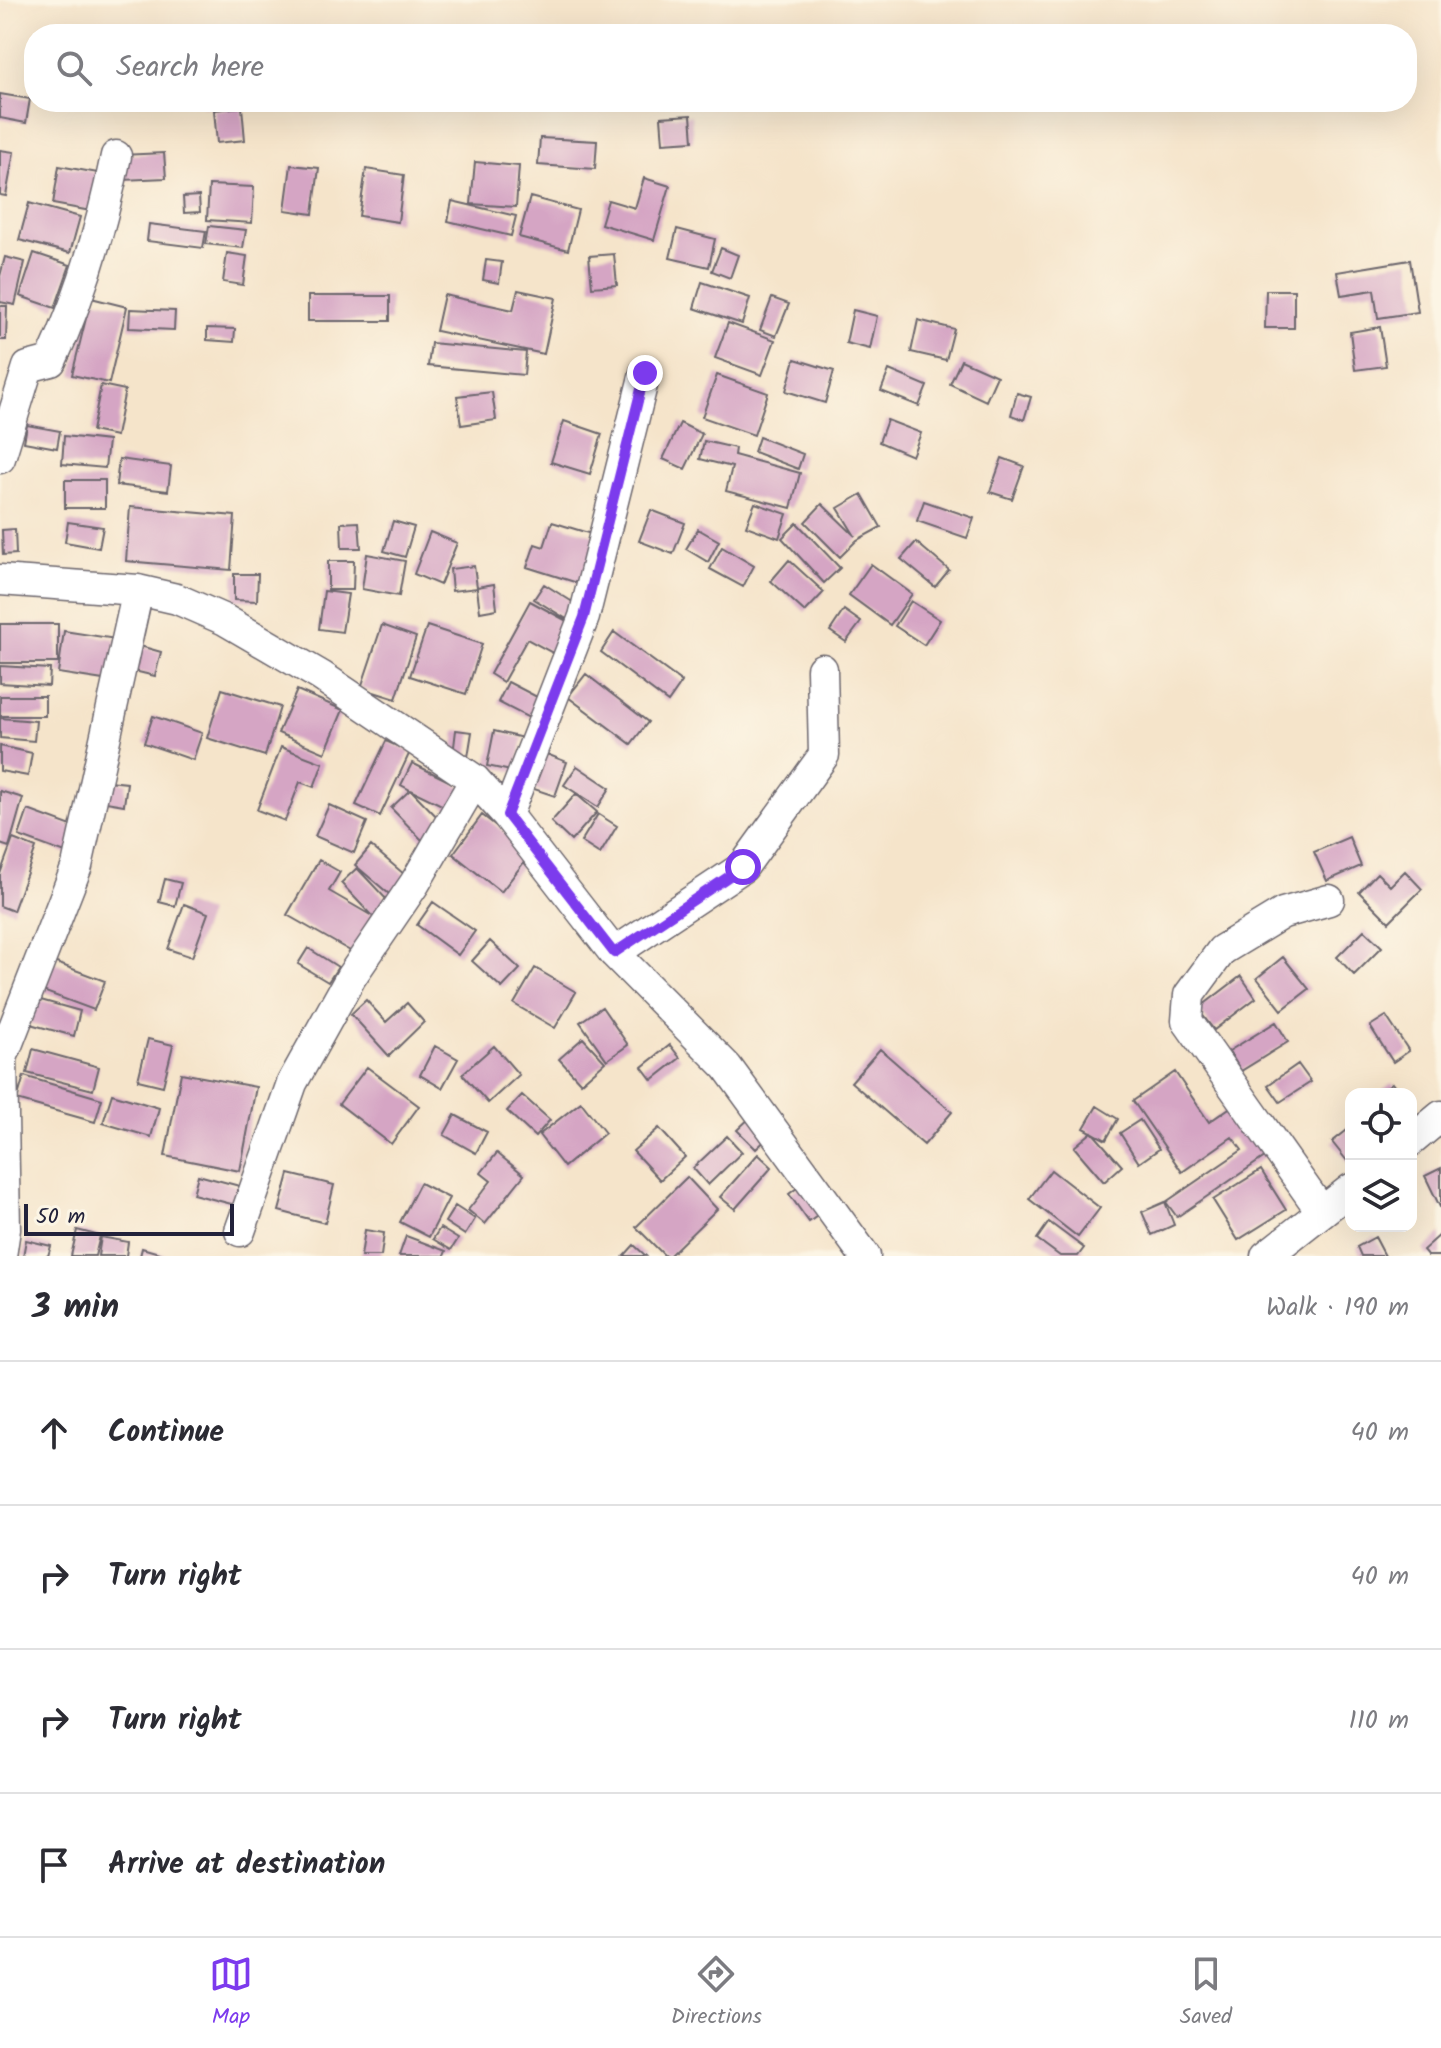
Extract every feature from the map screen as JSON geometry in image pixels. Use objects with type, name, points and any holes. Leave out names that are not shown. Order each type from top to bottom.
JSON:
[{"type":"street","points":[[0,458],[14,363],[51,361],[63,336],[107,203],[116,156]]},
{"type":"street","points":[[507,815],[584,617],[645,373]]},
{"type":"street","points":[[0,580],[138,590],[177,599],[225,620],[321,676],[475,780],[507,815],[614,953],[727,1067],[865,1256]]},
{"type":"street","points":[[1,1256],[5,1229],[2,1058],[77,866],[138,590]]},
{"type":"street","points":[[614,953],[743,867],[824,755],[822,669]]},
{"type":"street","points":[[240,1231],[292,1083],[351,977],[415,883],[475,780]]},
{"type":"street","points":[[1322,1212],[1187,1021],[1189,995],[1222,950],[1283,913],[1329,900]]},
{"type":"street","points":[[1417,1136],[1441,1116]]},
{"type":"street","points":[[1266,1256],[1345,1194]]},
{"type":"building","points":[[0,94],[24,98],[24,112],[28,112],[26,123],[0,118]]},
{"type":"building","points":[[214,112],[242,112],[245,140],[217,143]]},
{"type":"building","points":[[691,115],[693,141],[663,143],[661,117]]},
{"type":"building","points":[[540,138],[597,141],[595,169],[538,165]]},
{"type":"building","points":[[0,150],[14,152],[6,196],[0,195]]},
{"type":"building","points":[[164,153],[166,178],[122,180],[121,155]]},
{"type":"building","points":[[475,162],[519,166],[516,207],[471,204]]},
{"type":"building","points":[[291,165],[319,168],[313,214],[285,210]]},
{"type":"building","points":[[59,166],[98,173],[91,211],[53,204]]},
{"type":"building","points":[[366,169],[404,175],[398,222],[359,216]]},
{"type":"building","points":[[644,178],[670,186],[654,240],[601,224],[608,200],[635,208]]},
{"type":"building","points":[[209,185],[254,187],[252,223],[207,220]]},
{"type":"building","points":[[199,196],[200,212],[184,213],[183,197]]},
{"type":"building","points":[[530,197],[578,210],[568,250],[519,237]]},
{"type":"building","points":[[452,201],[516,216],[511,236],[448,221]]},
{"type":"building","points":[[29,203],[80,217],[70,253],[19,240]]},
{"type":"building","points":[[149,224],[206,231],[203,248],[147,241]]},
{"type":"building","points":[[209,226],[246,230],[243,248],[206,244]]},
{"type":"building","points":[[677,229],[715,239],[709,267],[670,258]]},
{"type":"building","points":[[721,248],[738,255],[730,278],[712,271]]},
{"type":"building","points":[[34,253],[70,265],[55,308],[20,296]]},
{"type":"building","points":[[227,253],[247,256],[243,285],[223,282]]},
{"type":"building","points":[[614,254],[617,285],[592,287],[589,256]]},
{"type":"building","points":[[5,257],[25,262],[15,305],[0,302],[0,276]]},
{"type":"building","points":[[486,260],[502,262],[499,283],[483,280]]},
{"type":"building","points":[[1410,260],[1418,312],[1378,318],[1374,290],[1341,295],[1337,272]]},
{"type":"building","points":[[702,282],[750,298],[742,324],[694,308]]},
{"type":"building","points":[[518,290],[556,298],[544,354],[436,331],[444,295],[513,310]]},
{"type":"building","points":[[1266,290],[1294,290],[1294,328],[1265,328]]},
{"type":"building","points":[[308,296],[390,296],[390,321],[308,321]]},
{"type":"building","points":[[91,298],[127,307],[109,383],[72,375]]},
{"type":"building","points":[[772,298],[789,304],[776,336],[760,330]]},
{"type":"building","points":[[0,306],[7,306],[6,340],[0,340]]},
{"type":"building","points":[[130,309],[175,311],[174,330],[129,328]]},
{"type":"building","points":[[853,310],[877,316],[870,349],[846,343]]},
{"type":"building","points":[[918,320],[954,329],[946,360],[911,352]]},
{"type":"building","points":[[728,323],[775,340],[762,375],[715,358]]},
{"type":"building","points":[[1380,327],[1386,366],[1355,370],[1350,332]]},
{"type":"building","points":[[207,328],[235,329],[234,342],[207,340]]},
{"type":"building","points":[[431,343],[526,352],[524,375],[428,366]]},
{"type":"building","points":[[795,359],[834,371],[825,403],[786,391]]},
{"type":"building","points":[[961,360],[997,376],[986,401],[950,384]]},
{"type":"building","points":[[889,370],[927,386],[919,406],[881,391]]},
{"type":"building","points":[[717,375],[768,393],[754,435],[702,417]]},
{"type":"building","points":[[101,385],[125,390],[116,436],[92,431]]},
{"type":"building","points":[[492,392],[496,420],[461,425],[457,396]]},
{"type":"building","points":[[1017,393],[1031,397],[1024,420],[1011,415]]},
{"type":"building","points":[[887,420],[921,433],[912,456],[879,442]]},
{"type":"building","points":[[564,421],[602,434],[590,474],[551,462]]},
{"type":"building","points":[[680,423],[702,434],[685,469],[663,459]]},
{"type":"building","points":[[27,425],[60,431],[57,448],[24,442]]},
{"type":"building","points":[[64,436],[108,441],[105,468],[62,464]]},
{"type":"building","points":[[759,437],[803,454],[798,469],[754,452]]},
{"type":"building","points":[[704,441],[735,448],[734,455],[800,473],[791,508],[726,491],[732,467],[700,459]]},
{"type":"building","points":[[1002,458],[1024,466],[1012,499],[990,492]]},
{"type":"building","points":[[119,459],[171,466],[168,491],[116,485]]},
{"type":"building","points":[[65,480],[105,480],[105,508],[65,508]]},
{"type":"building","points":[[862,494],[881,527],[857,540],[840,557],[805,522],[822,504],[855,536],[838,508]]},
{"type":"building","points":[[924,501],[974,518],[967,538],[917,521]]},
{"type":"building","points":[[755,503],[787,514],[779,538],[746,526]]},
{"type":"building","points":[[130,507],[235,516],[231,570],[126,561]]},
{"type":"building","points":[[651,510],[685,523],[673,554],[639,541]]},
{"type":"building","points":[[393,521],[414,527],[405,557],[384,551]]},
{"type":"building","points":[[68,522],[103,527],[99,548],[65,542]]},
{"type":"building","points":[[359,522],[361,548],[342,548],[341,523]]},
{"type":"building","points":[[552,522],[598,536],[584,585],[527,567],[535,544],[544,547]]},
{"type":"building","points":[[797,523],[840,568],[824,583],[782,538]]},
{"type":"building","points":[[15,529],[16,554],[3,555],[2,530]]},
{"type":"building","points":[[698,529],[719,541],[708,562],[686,549]]},
{"type":"building","points":[[430,532],[457,543],[440,585],[414,574]]},
{"type":"building","points":[[916,542],[949,570],[935,587],[901,559]]},
{"type":"building","points":[[722,547],[754,566],[743,587],[710,569]]},
{"type":"building","points":[[367,554],[405,561],[399,596],[362,589]]},
{"type":"building","points":[[789,560],[824,592],[805,612],[771,581]]},
{"type":"building","points":[[328,561],[354,561],[353,590],[328,590]]},
{"type":"building","points":[[871,564],[912,594],[890,625],[849,595]]},
{"type":"building","points":[[474,566],[477,587],[494,584],[497,609],[480,612],[477,588],[452,591],[450,569]]},
{"type":"building","points":[[234,574],[258,574],[257,601],[234,600]]},
{"type":"building","points":[[544,584],[579,606],[570,621],[534,599]]},
{"type":"building","points":[[324,591],[348,594],[342,632],[319,629]]},
{"type":"building","points":[[530,601],[576,626],[560,657],[527,639],[503,682],[490,674]]},
{"type":"building","points":[[911,601],[940,620],[924,645],[895,626]]},
{"type":"building","points":[[844,610],[861,622],[846,642],[830,631]]},
{"type":"building","points":[[0,624],[58,624],[58,663],[0,663]]},
{"type":"building","points":[[382,625],[416,637],[396,699],[361,688]]},
{"type":"building","points":[[427,626],[482,644],[466,694],[410,676]]},
{"type":"building","points":[[64,631],[116,639],[110,681],[58,673]]},
{"type":"building","points":[[614,632],[682,682],[668,702],[601,652]]},
{"type":"building","points":[[140,646],[161,652],[155,676],[134,671]]},
{"type":"building","points":[[0,666],[50,669],[49,686],[0,683]]},
{"type":"building","points":[[586,674],[648,722],[631,744],[568,697]]},
{"type":"building","points":[[508,682],[539,698],[529,718],[498,702]]},
{"type":"building","points":[[222,689],[280,707],[265,756],[207,738]]},
{"type":"building","points":[[297,690],[343,710],[325,753],[278,733]]},
{"type":"building","points":[[0,696],[45,696],[45,716],[0,716]]},
{"type":"building","points":[[153,716],[202,733],[193,760],[144,743]]},
{"type":"building","points":[[0,718],[36,721],[34,741],[0,738]]},
{"type":"building","points":[[456,730],[472,732],[468,757],[453,755]]},
{"type":"building","points":[[494,731],[523,738],[516,772],[487,766]]},
{"type":"building","points":[[386,741],[410,752],[380,816],[356,805]]},
{"type":"building","points":[[0,746],[32,753],[28,776],[0,771]]},
{"type":"building","points":[[281,747],[323,763],[314,787],[300,782],[285,821],[257,810]]},
{"type":"building","points":[[544,753],[567,762],[555,796],[531,788]]},
{"type":"building","points":[[412,763],[467,790],[456,812],[411,790],[442,822],[423,841],[391,808],[410,790],[401,785]]},
{"type":"building","points":[[577,766],[610,788],[598,807],[564,785]]},
{"type":"building","points":[[108,781],[127,783],[124,805],[106,802]]},
{"type":"building","points":[[0,791],[23,798],[9,847],[0,844]]},
{"type":"building","points":[[576,794],[597,812],[571,841],[551,822]]},
{"type":"building","points":[[329,805],[367,822],[354,853],[315,836]]},
{"type":"building","points":[[28,810],[77,828],[68,854],[19,836]]},
{"type":"building","points":[[598,814],[617,826],[600,854],[581,842]]},
{"type":"building","points":[[482,815],[531,853],[501,892],[453,854]]},
{"type":"building","points":[[1349,837],[1361,866],[1327,881],[1314,852]]},
{"type":"building","points":[[13,839],[36,848],[13,911],[0,906],[0,874]]},
{"type":"building","points":[[371,846],[411,880],[395,899],[355,865]]},
{"type":"building","points":[[319,860],[340,872],[329,891],[372,916],[341,883],[357,868],[388,901],[373,917],[352,952],[287,915]]},
{"type":"building","points":[[1405,871],[1422,889],[1389,922],[1359,892],[1377,873],[1390,886]]},
{"type":"building","points":[[165,879],[181,883],[175,906],[159,902]]},
{"type":"building","points":[[433,902],[475,931],[458,955],[417,925]]},
{"type":"building","points":[[184,904],[208,913],[192,957],[168,949]]},
{"type":"building","points":[[1364,930],[1382,947],[1354,975],[1337,957]]},
{"type":"building","points":[[490,941],[520,969],[502,988],[472,961]]},
{"type":"building","points":[[308,948],[338,967],[328,982],[298,964]]},
{"type":"building","points":[[1283,957],[1309,989],[1282,1010],[1257,978]]},
{"type":"building","points":[[51,961],[105,981],[94,1010],[40,990]]},
{"type":"building","points":[[535,968],[576,992],[555,1028],[514,1004]]},
{"type":"building","points":[[1241,976],[1256,998],[1214,1030],[1198,1009]]},
{"type":"building","points":[[37,999],[80,1011],[74,1036],[30,1024]]},
{"type":"building","points":[[366,1000],[386,1022],[407,1003],[424,1022],[389,1056],[351,1014]]},
{"type":"building","points":[[602,1007],[628,1045],[607,1060],[580,1022]]},
{"type":"building","points":[[1386,1016],[1409,1051],[1393,1062],[1370,1026]]},
{"type":"building","points":[[1276,1022],[1288,1042],[1241,1071],[1229,1051]]},
{"type":"building","points":[[583,1038],[605,1062],[581,1083],[559,1059]]},
{"type":"building","points":[[148,1039],[173,1045],[163,1086],[138,1080]]},
{"type":"building","points":[[670,1045],[680,1058],[652,1080],[642,1067]]},
{"type":"building","points":[[435,1046],[458,1059],[442,1088],[420,1075]]},
{"type":"building","points":[[494,1046],[519,1075],[488,1103],[462,1074]]},
{"type":"building","points":[[33,1049],[99,1067],[93,1090],[27,1073]]},
{"type":"building","points":[[880,1049],[952,1112],[924,1145],[851,1082]]},
{"type":"building","points":[[1298,1064],[1311,1082],[1280,1102],[1268,1085]]},
{"type":"building","points":[[367,1067],[419,1106],[391,1144],[339,1104]]},
{"type":"building","points":[[1175,1072],[1209,1122],[1238,1102],[1272,1152],[1177,1217],[1166,1202],[1242,1150],[1232,1137],[1182,1172],[1133,1101]]},
{"type":"building","points":[[181,1073],[256,1087],[240,1171],[165,1156]]},
{"type":"building","points":[[24,1076],[102,1099],[95,1122],[17,1100]]},
{"type":"building","points":[[112,1094],[159,1108],[151,1137],[103,1123]]},
{"type":"building","points":[[522,1095],[550,1120],[535,1137],[507,1111]]},
{"type":"building","points":[[581,1102],[605,1133],[564,1167],[539,1135]]},
{"type":"building","points":[[1097,1106],[1118,1119],[1106,1140],[1084,1128]]},
{"type":"building","points":[[455,1115],[487,1132],[476,1153],[444,1135]]},
{"type":"building","points":[[753,1115],[772,1134],[756,1149],[737,1130]]},
{"type":"building","points":[[1140,1120],[1159,1149],[1139,1163],[1120,1133]]},
{"type":"building","points":[[659,1128],[685,1157],[660,1180],[633,1151]]},
{"type":"building","points":[[1092,1132],[1122,1166],[1104,1182],[1074,1147]]},
{"type":"building","points":[[1345,1132],[1345,1158],[1332,1142]]},
{"type":"building","points":[[727,1136],[742,1152],[708,1185],[693,1168]]},
{"type":"building","points":[[497,1153],[524,1175],[485,1224],[468,1210],[491,1181],[481,1173]]},
{"type":"building","points":[[758,1154],[772,1167],[735,1209],[720,1197]]},
{"type":"building","points":[[1441,1168],[1441,1209],[1425,1176]]},
{"type":"building","points":[[1051,1170],[1100,1208],[1078,1237],[1029,1199]]},
{"type":"building","points":[[1261,1170],[1286,1210],[1238,1240],[1213,1200]]},
{"type":"building","points":[[289,1174],[334,1185],[325,1223],[279,1211]]},
{"type":"building","points":[[198,1175],[247,1188],[243,1207],[193,1194]]},
{"type":"building","points":[[687,1177],[717,1209],[669,1256],[665,1256],[636,1227]]},
{"type":"building","points":[[805,1182],[825,1210],[809,1222],[789,1194]]},
{"type":"building","points":[[420,1183],[449,1198],[429,1237],[400,1222]]},
{"type":"building","points":[[1165,1202],[1174,1225],[1152,1235],[1142,1212]]},
{"type":"building","points":[[455,1206],[475,1219],[465,1235],[445,1222]]},
{"type":"building","points":[[1049,1222],[1084,1248],[1078,1256],[1060,1256],[1037,1239]]},
{"type":"building","points":[[440,1228],[458,1239],[451,1250],[433,1239]]},
{"type":"building","points":[[77,1230],[100,1236],[95,1256],[71,1256]]},
{"type":"building","points":[[365,1230],[384,1233],[381,1256],[361,1256]]},
{"type":"building","points":[[1441,1234],[1441,1256],[1428,1256],[1423,1250]]},
{"type":"building","points":[[406,1236],[446,1251],[444,1256],[399,1256]]},
{"type":"building","points":[[101,1237],[128,1242],[126,1256],[98,1256]]},
{"type":"building","points":[[1375,1237],[1385,1256],[1361,1256],[1357,1247]]},
{"type":"building","points":[[26,1240],[51,1246],[48,1256],[23,1256]]},
{"type":"building","points":[[634,1245],[646,1256],[624,1256]]},
{"type":"building","points":[[142,1248],[166,1255],[166,1256],[140,1256]]},
{"type":"route","points":[[645,373],[584,617],[507,815],[614,953],[743,867]]}]
